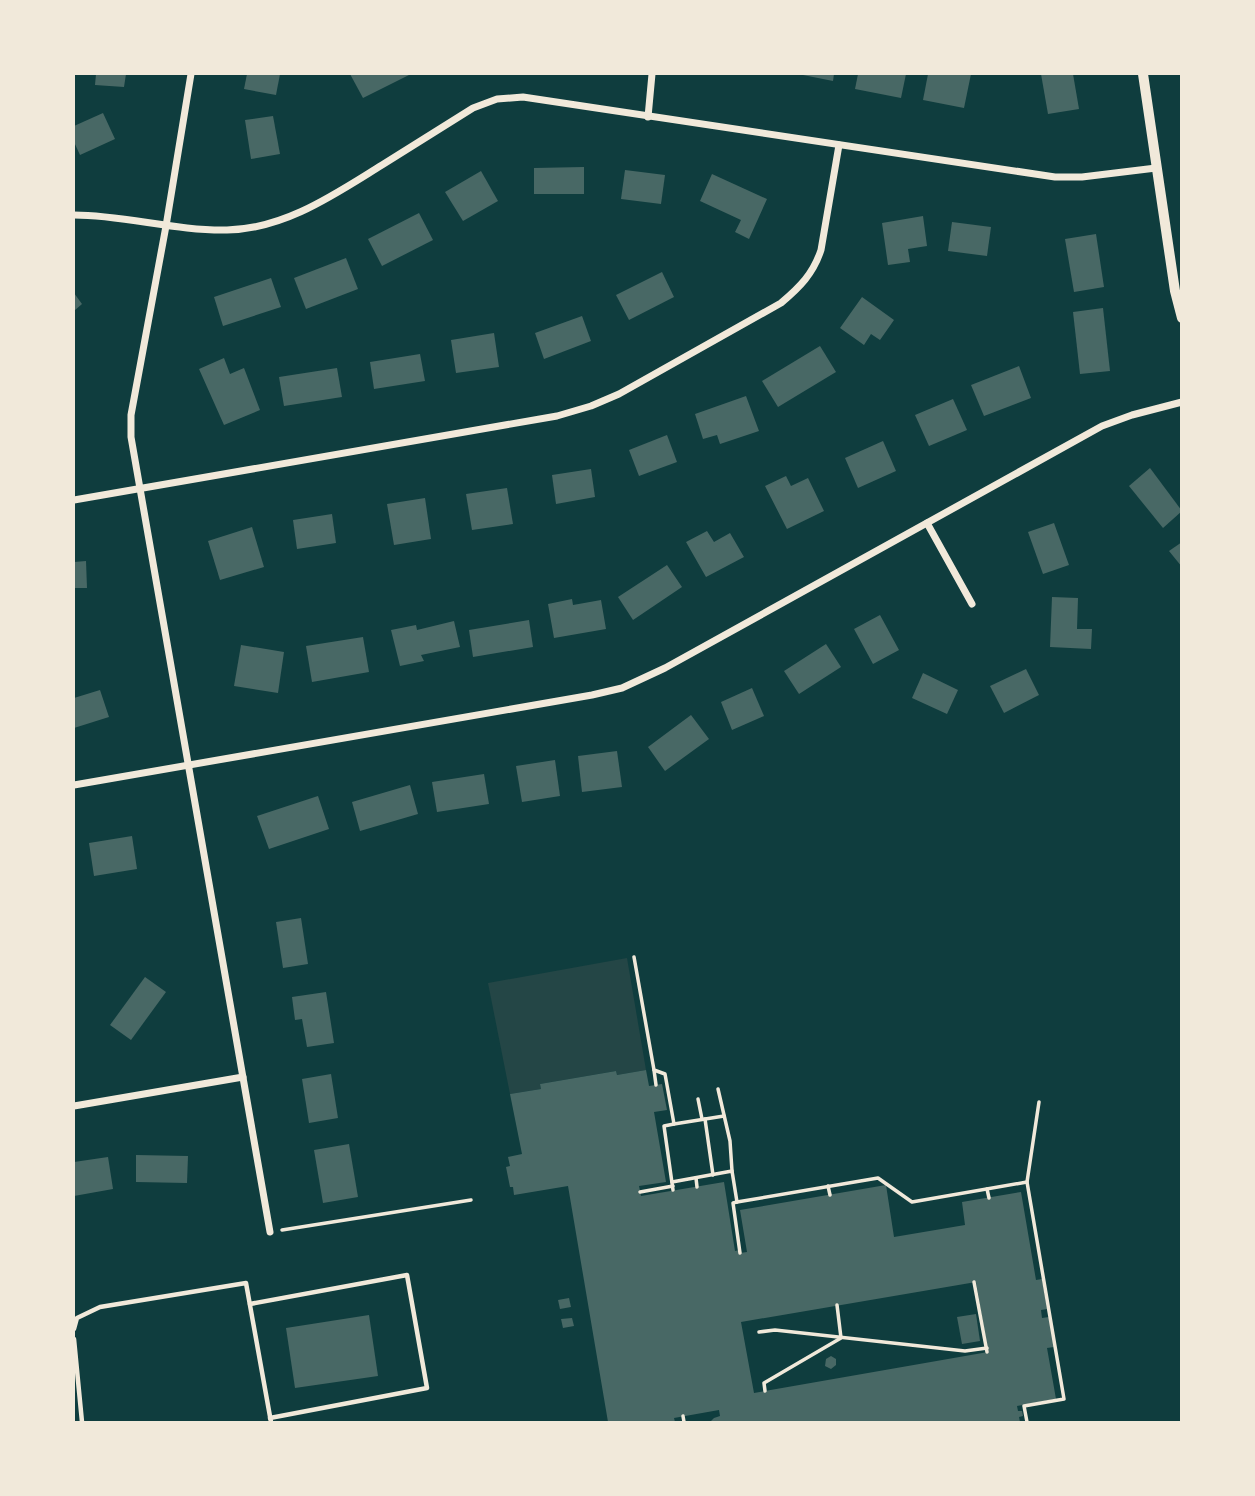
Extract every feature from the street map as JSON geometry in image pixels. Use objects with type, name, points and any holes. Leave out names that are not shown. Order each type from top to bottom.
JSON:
[{"type":"street","points":[[191,74],[131,415],[131,437],[270,1232]]},
{"type":"street","points":[[648,117],[652,74]]},
{"type":"street","points":[[1143,74],[1181,318]]},
{"type":"street","points":[[74,215],[98,215],[166,226],[229,230],[259,225],[292,216],[328,198],[473,108],[497,99],[523,97],[1055,177],[1082,177],[1156,168]]},
{"type":"street","points":[[74,500],[557,415],[591,406],[619,394],[781,303],[804,284],[817,263],[821,250],[839,145]]},
{"type":"street","points":[[74,785],[622,688],[665,668],[1102,426],[1181,402]]},
{"type":"street","points":[[927,523],[972,604]]},
{"type":"street","points":[[74,1106],[243,1077]]},
{"type":"lane","points":[[74,1329],[77,1318],[100,1307],[246,1283],[270,1420],[427,1388],[407,1275],[250,1304]]},
{"type":"lane","points":[[74,1339],[82,1423]]},
{"type":"path","points":[[634,957],[656,1085]]},
{"type":"path","points":[[645,1063],[652,1062]]},
{"type":"path","points":[[653,1070],[665,1074],[674,1124]]},
{"type":"path","points":[[719,1089],[730,1141],[737,1202]]},
{"type":"path","points":[[698,1099],[713,1175]]},
{"type":"path","points":[[1027,1423],[1024,1406],[1064,1399],[1027,1182],[1039,1102]]},
{"type":"path","points":[[673,1186],[664,1126],[724,1116]]},
{"type":"path","points":[[640,1192],[732,1171]]},
{"type":"path","points":[[696,1178],[697,1187]]},
{"type":"path","points":[[740,1253],[733,1203],[737,1202],[877,1178],[912,1202],[1027,1182]]},
{"type":"path","points":[[828,1186],[830,1195]]},
{"type":"path","points":[[987,1189],[989,1198]]},
{"type":"path","points":[[270,1232],[471,1200]]},
{"type":"path","points":[[1025,1219],[1032,1218]]},
{"type":"path","points":[[759,1332],[775,1330],[965,1351],[987,1349],[974,1282]]},
{"type":"path","points":[[837,1305],[841,1338]]},
{"type":"path","points":[[765,1391],[764,1383],[841,1338]]},
{"type":"path","points":[[683,1416],[684,1423]]},
{"type":"shaded area","points":[[627,958],[646,1070],[617,1075],[616,1071],[540,1084],[541,1089],[510,1094],[488,983]]},
{"type":"building","points":[[96,74],[126,74],[124,87],[95,85]]},
{"type":"building","points":[[247,74],[280,74],[276,95],[244,89]]},
{"type":"building","points":[[350,74],[411,74],[363,98]]},
{"type":"building","points":[[798,74],[834,74],[833,81]]},
{"type":"building","points":[[858,74],[906,74],[901,98],[855,89]]},
{"type":"building","points":[[928,74],[971,74],[964,108],[923,100]]},
{"type":"building","points":[[1041,74],[1073,74],[1079,109],[1048,114]]},
{"type":"building","points":[[103,113],[115,139],[80,155],[74,142],[74,126]]},
{"type":"building","points":[[273,116],[280,154],[251,159],[245,120]]},
{"type":"building","points":[[584,167],[584,194],[534,194],[534,168]]},
{"type":"building","points":[[625,170],[665,175],[661,204],[621,199]]},
{"type":"building","points":[[481,171],[498,201],[463,221],[445,192]]},
{"type":"building","points":[[712,174],[767,199],[749,239],[735,232],[741,220],[700,201]]},
{"type":"building","points":[[419,213],[433,240],[382,266],[368,239]]},
{"type":"building","points":[[923,216],[927,246],[908,249],[910,262],[888,265],[882,223]]},
{"type":"building","points":[[952,222],[991,227],[987,256],[948,251]]},
{"type":"building","points":[[1096,234],[1104,287],[1074,292],[1065,239]]},
{"type":"building","points":[[346,258],[358,289],[306,309],[294,278]]},
{"type":"building","points":[[662,272],[674,297],[629,320],[616,295]]},
{"type":"building","points":[[271,278],[281,307],[223,326],[214,297]]},
{"type":"building","points":[[74,293],[82,304],[74,311]]},
{"type":"building","points":[[862,297],[894,320],[880,340],[871,334],[864,345],[840,328]]},
{"type":"building","points":[[1103,308],[1110,371],[1080,374],[1073,312]]},
{"type":"building","points":[[582,316],[591,341],[544,359],[535,333]]},
{"type":"building","points":[[494,333],[499,367],[456,373],[451,340]]},
{"type":"building","points":[[820,346],[836,372],[778,407],[762,381]]},
{"type":"building","points":[[420,354],[425,381],[374,389],[370,362]]},
{"type":"building","points":[[224,358],[230,374],[244,368],[260,410],[224,425],[199,369]]},
{"type":"building","points":[[1019,366],[1031,398],[984,416],[971,385]]},
{"type":"building","points":[[337,368],[342,397],[284,406],[279,377]]},
{"type":"building","points":[[746,396],[759,431],[720,444],[717,435],[703,439],[695,414]]},
{"type":"building","points":[[953,399],[967,430],[929,446],[915,415]]},
{"type":"building","points":[[667,435],[677,462],[639,476],[629,450]]},
{"type":"building","points":[[883,441],[896,471],[858,488],[845,458]]},
{"type":"building","points":[[1150,468],[1182,511],[1163,528],[1129,486]]},
{"type":"building","points":[[591,469],[595,497],[556,504],[552,475]]},
{"type":"building","points":[[786,476],[791,486],[808,478],[824,511],[787,529],[765,486]]},
{"type":"building","points":[[507,488],[513,524],[472,530],[466,494]]},
{"type":"building","points":[[425,498],[431,539],[394,545],[387,504]]},
{"type":"building","points":[[332,514],[336,543],[297,549],[293,520]]},
{"type":"building","points":[[1054,523],[1069,565],[1043,574],[1028,532]]},
{"type":"building","points":[[252,527],[264,567],[220,580],[208,541]]},
{"type":"building","points":[[707,531],[714,542],[730,533],[744,557],[706,577],[686,542]]},
{"type":"building","points":[[1182,542],[1182,567],[1169,551]]},
{"type":"building","points":[[86,561],[87,588],[74,588],[74,562]]},
{"type":"building","points":[[667,565],[682,587],[633,620],[618,597]]},
{"type":"building","points":[[1052,597],[1078,598],[1077,629],[1092,629],[1091,649],[1050,647]]},
{"type":"building","points":[[572,599],[573,605],[601,600],[606,629],[554,638],[548,604]]},
{"type":"building","points":[[880,615],[899,650],[873,664],[854,629]]},
{"type":"building","points":[[529,620],[533,647],[473,657],[469,630]]},
{"type":"building","points":[[454,621],[460,647],[421,655],[424,661],[400,666],[391,630],[416,625],[417,630]]},
{"type":"building","points":[[363,637],[369,672],[312,682],[306,646]]},
{"type":"building","points":[[826,644],[841,667],[799,694],[784,671]]},
{"type":"building","points":[[241,645],[284,652],[278,693],[234,686]]},
{"type":"building","points":[[1026,669],[1039,695],[1004,713],[990,686]]},
{"type":"building","points":[[923,673],[958,690],[947,714],[912,698]]},
{"type":"building","points":[[752,688],[764,716],[732,730],[721,702]]},
{"type":"building","points":[[100,690],[109,717],[74,728],[74,698]]},
{"type":"building","points":[[691,715],[709,739],[665,771],[648,747]]},
{"type":"building","points":[[617,751],[622,787],[582,792],[578,756]]},
{"type":"building","points":[[555,760],[560,796],[522,802],[516,766]]},
{"type":"building","points":[[484,774],[489,804],[437,812],[432,782]]},
{"type":"building","points":[[410,785],[418,814],[360,831],[352,802]]},
{"type":"building","points":[[318,796],[329,829],[269,849],[257,816]]},
{"type":"building","points":[[132,836],[137,869],[94,876],[89,843]]},
{"type":"building","points":[[301,918],[308,964],[283,968],[276,922]]},
{"type":"building","points":[[145,977],[166,992],[131,1040],[110,1025]]},
{"type":"building","points":[[326,992],[334,1043],[307,1047],[302,1019],[295,1020],[292,997]]},
{"type":"building","points":[[646,1070],[649,1086],[662,1084],[667,1110],[654,1112],[666,1182],[639,1186],[641,1196],[724,1182],[735,1251],[740,1250],[740,1253],[747,1252],[740,1210],[886,1185],[894,1237],[965,1225],[962,1202],[1021,1192],[1036,1280],[1042,1279],[1047,1309],[1041,1310],[1042,1318],[1049,1317],[1054,1347],[1047,1348],[1056,1399],[1017,1406],[1023,1416],[1019,1417],[1020,1422],[710,1422],[720,1416],[719,1410],[674,1418],[675,1422],[608,1422],[568,1186],[514,1195],[506,1167],[510,1166],[508,1157],[522,1154],[510,1094],[541,1089],[540,1084],[616,1071],[617,1075]],"holes":[[[976,1282],[988,1352],[754,1393],[741,1322]]]},
{"type":"building","points":[[331,1074],[338,1118],[309,1123],[302,1079]]},
{"type":"building","points":[[349,1144],[358,1197],[323,1203],[314,1150]]},
{"type":"building","points":[[136,1155],[188,1156],[187,1183],[136,1182]]},
{"type":"building","points":[[108,1157],[113,1189],[74,1196],[74,1162]]},
{"type":"building","points":[[569,1298],[571,1307],[560,1309],[558,1300]]},
{"type":"building","points":[[976,1314],[980,1341],[962,1344],[957,1317]]},
{"type":"building","points":[[369,1315],[378,1376],[295,1388],[286,1328]]},
{"type":"building","points":[[572,1318],[574,1326],[563,1328],[561,1319]]},
{"type":"building","points":[[831,1356],[836,1359],[836,1365],[831,1369],[825,1366],[826,1359]]}]
